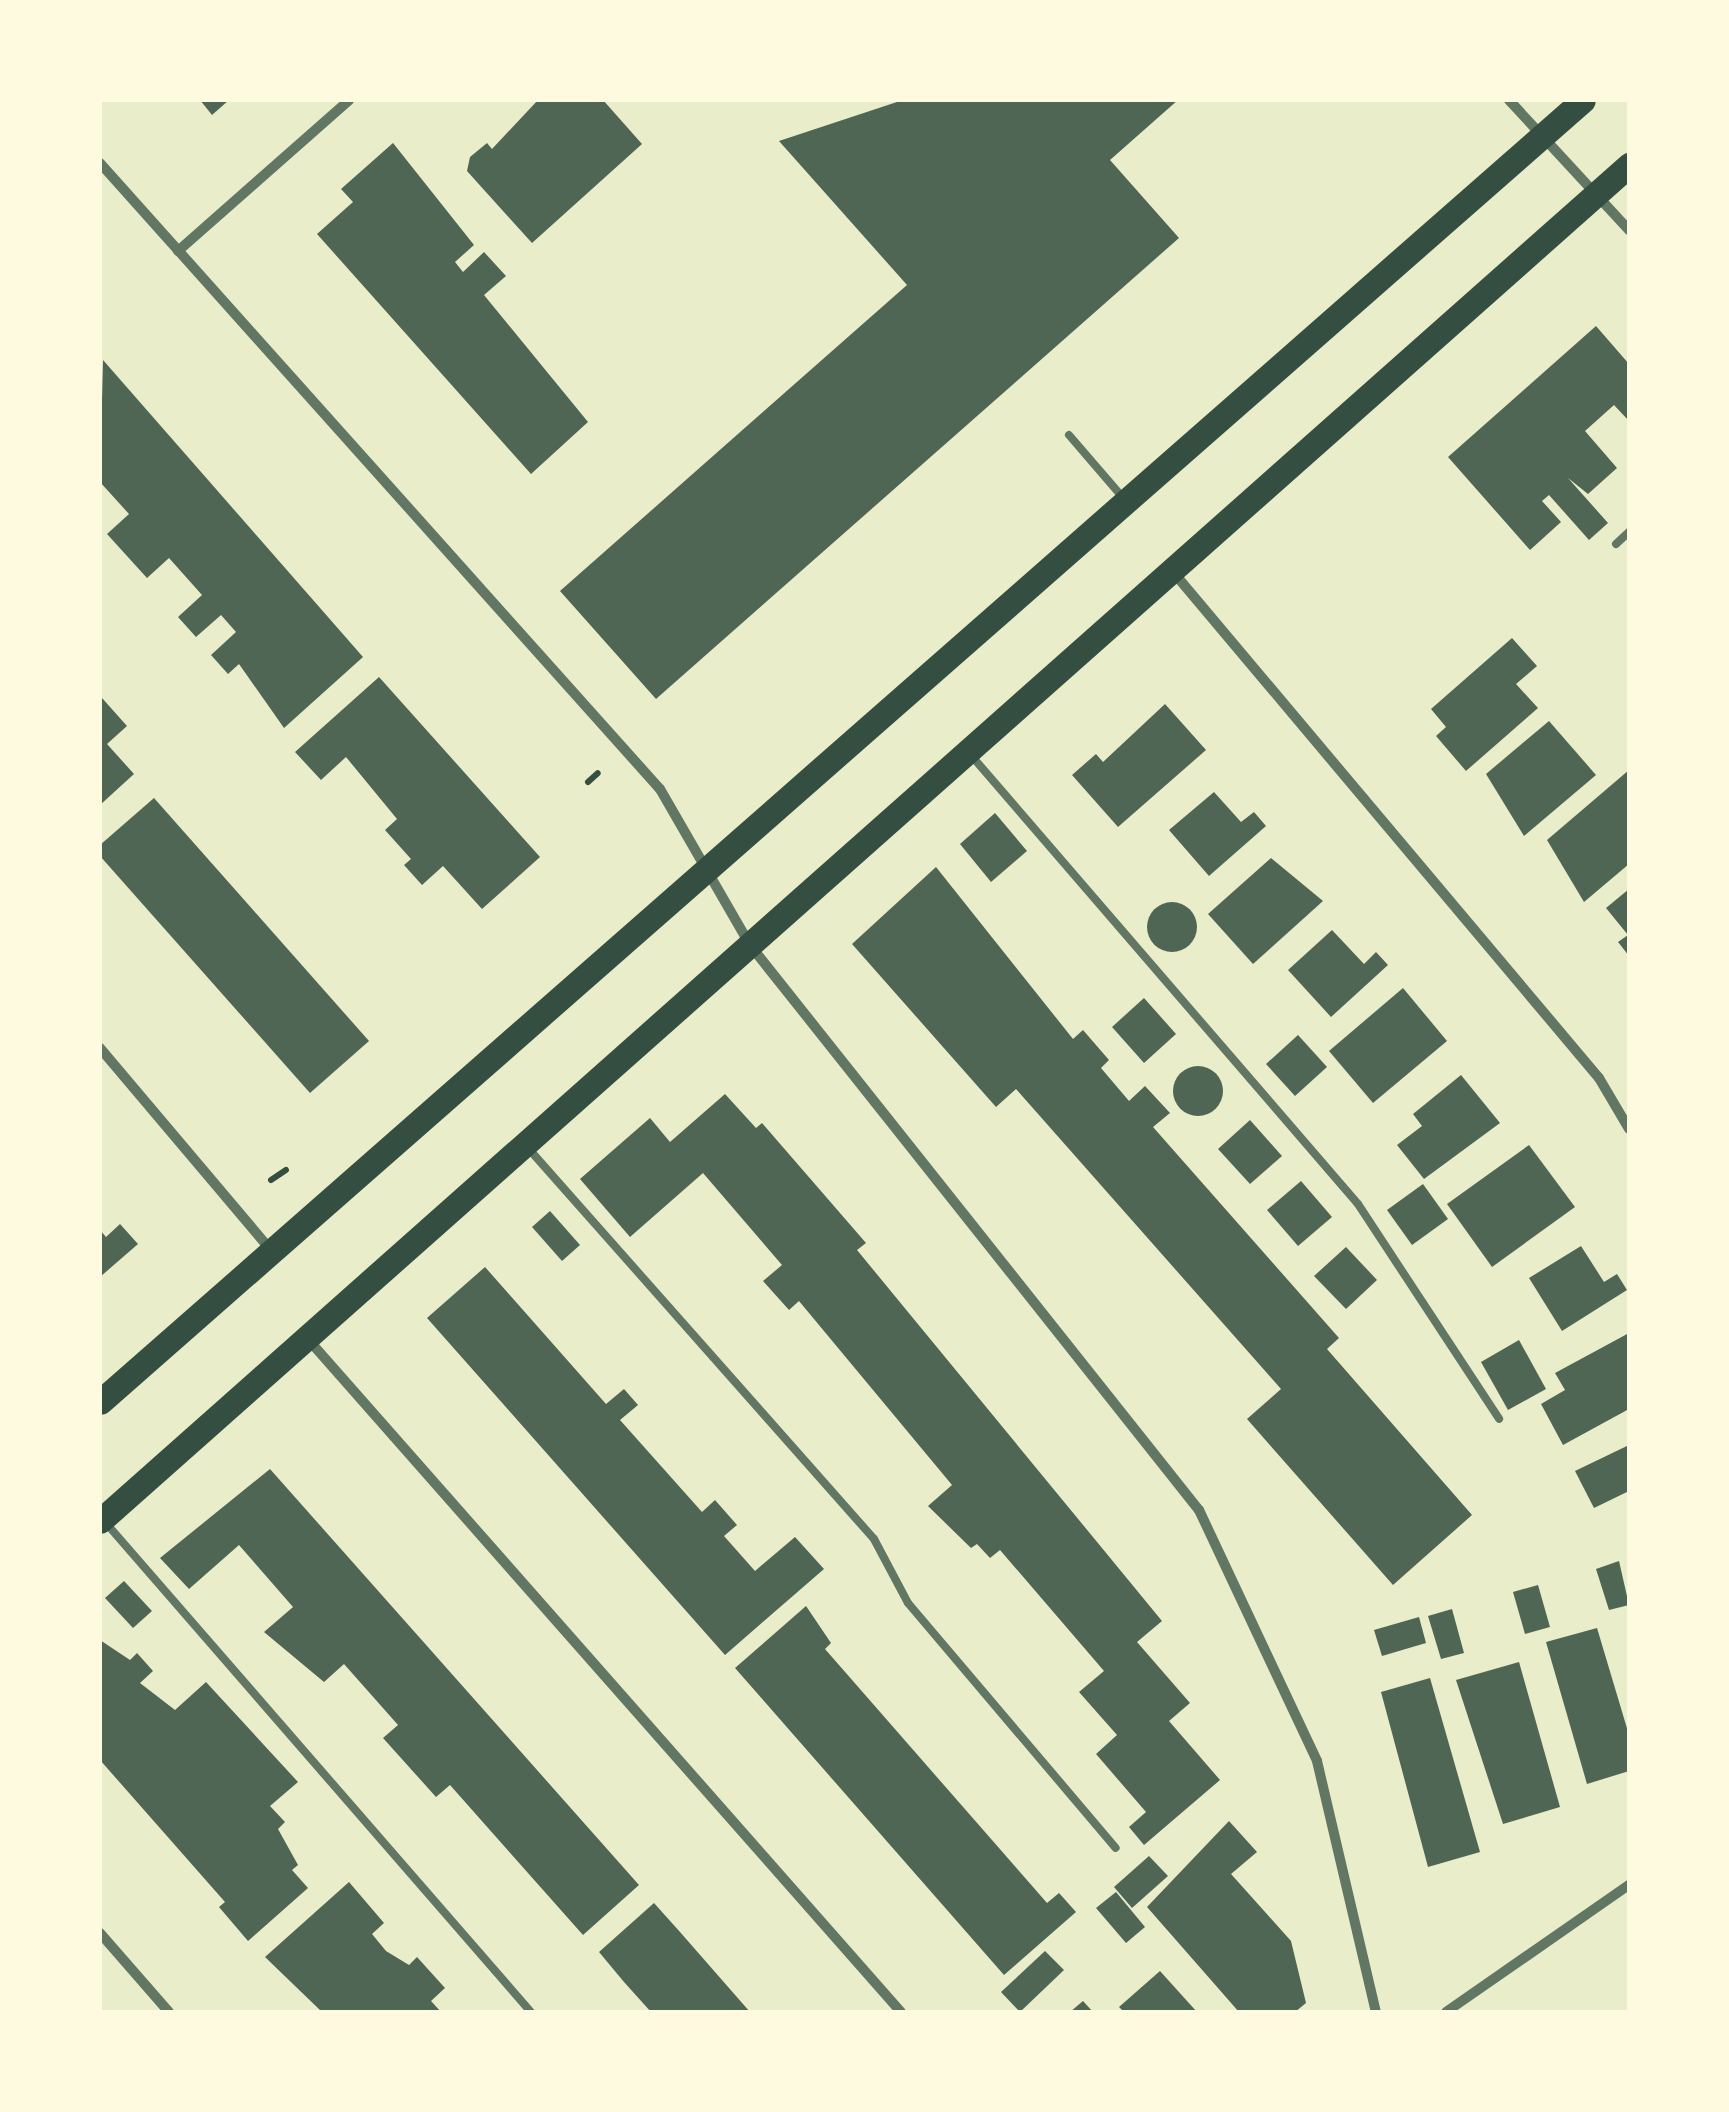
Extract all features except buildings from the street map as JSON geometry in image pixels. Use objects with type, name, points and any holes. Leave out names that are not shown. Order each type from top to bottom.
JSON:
[{"type":"main road","points":[[100,1402],[1540,131],[1582,100]]},
{"type":"main road","points":[[101,1520],[750,946],[1594,190],[1629,166]]},
{"type":"street","points":[[178,251],[349,100]]},
{"type":"street","points":[[1509,100],[1629,230]]},
{"type":"street","points":[[100,163],[660,789],[750,946],[1198,1510],[1317,1761],[1376,2012]]},
{"type":"street","points":[[1171,569],[1598,1078],[1629,1129]]},
{"type":"street","points":[[100,1048],[271,1250]]},
{"type":"street","points":[[307,1338],[902,2012]]},
{"type":"street","points":[[1446,2012],[1629,1885]]},
{"type":"street","points":[[100,1932],[169,2012]]},
{"type":"lane","points":[[1069,435],[1124,499]]},
{"type":"lane","points":[[1616,544],[1629,532]]},
{"type":"lane","points":[[968,751],[1358,1204],[1499,1419]]},
{"type":"lane","points":[[525,1145],[874,1539],[908,1603],[1116,1848]]},
{"type":"lane","points":[[101,1520],[531,2012]]},
{"type":"path","points":[[588,782],[598,772]]},
{"type":"path","points":[[272,1180],[286,1170]]}]
